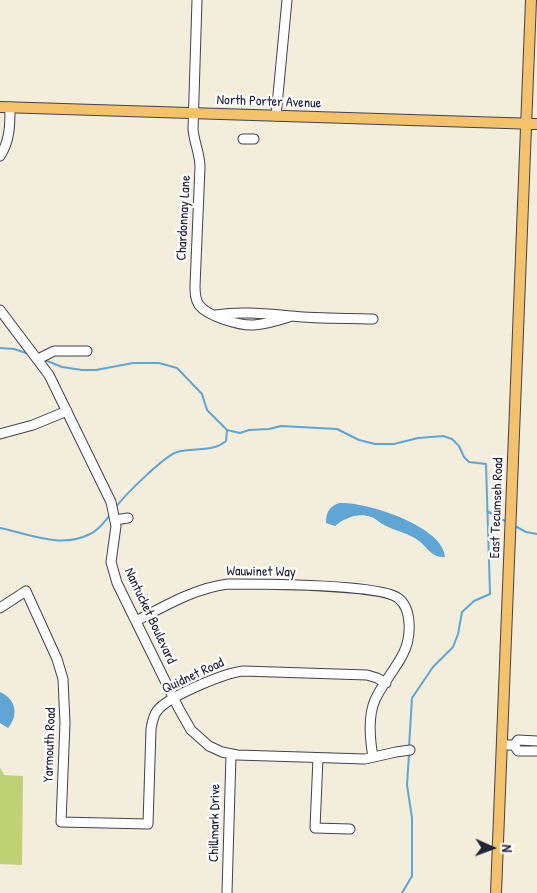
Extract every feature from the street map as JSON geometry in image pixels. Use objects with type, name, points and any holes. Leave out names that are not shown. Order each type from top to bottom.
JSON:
[{"type":"main road","name":"East Tecumseh Road","points":[[496,893],[531,0]]},
{"type":"main road","name":"North Porter Avenue","points":[[5,107],[537,124]]},
{"type":"street","name":"Chardonnay Lane","points":[[197,0],[193,137],[200,156],[195,293],[199,304],[203,309],[215,315],[230,313],[274,314],[373,319]]},
{"type":"street","points":[[276,116],[287,0]]},
{"type":"street","points":[[0,156],[10,133],[5,107]]},
{"type":"street","points":[[243,139],[254,139]]},
{"type":"street","name":"Nantucket Boulevard","points":[[0,310],[38,356],[98,475],[115,516],[111,562],[117,583],[186,722],[203,742],[222,752],[231,754],[318,758],[365,759],[410,750]]},
{"type":"street","points":[[38,356],[54,351],[87,351]]},
{"type":"street","points":[[0,434],[33,426],[67,411]]},
{"type":"street","points":[[115,516],[128,518]]},
{"type":"street","name":"Wauwinet Way","points":[[136,621],[196,592],[228,584],[367,589],[392,594],[402,601],[408,619],[408,634],[402,656],[386,683]]},
{"type":"street","name":"Yarmouth Road","points":[[0,608],[26,591],[57,659],[63,679],[65,723],[61,822],[148,824]]},
{"type":"street","name":"Quidnet Road","points":[[148,824],[152,720],[159,708],[174,698],[226,674],[243,671],[367,675],[386,683]]},
{"type":"street","points":[[373,756],[371,743],[373,706],[386,683]]},
{"type":"street","points":[[514,745],[518,740],[537,741]]},
{"type":"street","points":[[502,745],[514,745]]},
{"type":"street","points":[[514,745],[518,751],[537,751]]},
{"type":"street","name":"Chillmark Drive","points":[[227,893],[231,754]]},
{"type":"street","points":[[318,758],[315,828],[350,829]]},
{"type":"green space","points":[[0,767],[4,775],[23,776],[22,865],[0,864]]},
{"type":"water","points":[[339,503],[366,506],[418,526],[432,535],[441,546],[445,557],[433,554],[415,538],[388,527],[374,518],[362,515],[352,517],[335,526],[326,523],[329,510]]},
{"type":"water","points":[[0,692],[10,699],[14,708],[14,718],[8,728],[0,723]]},
{"type":"waterway","points":[[0,348],[14,349],[29,354]]},
{"type":"waterway","points":[[45,360],[62,367],[82,370],[96,370],[133,363],[159,363],[177,368],[202,394],[207,410],[227,430],[240,433],[281,426],[337,429],[359,440],[375,444],[394,444],[418,438],[443,436],[452,439],[469,462],[486,464],[490,594],[474,601],[462,612],[458,634],[453,647],[433,667],[412,698],[409,747]]},
{"type":"waterway","points":[[116,507],[127,494],[171,455],[177,452],[221,445],[226,441],[227,430]]},
{"type":"waterway","points":[[487,511],[507,522]]},
{"type":"waterway","points":[[0,528],[45,539],[68,540],[93,532],[110,515]]},
{"type":"waterway","points":[[513,525],[526,532],[537,534]]},
{"type":"waterway","points":[[402,893],[412,876],[412,818],[407,785],[409,754]]}]
